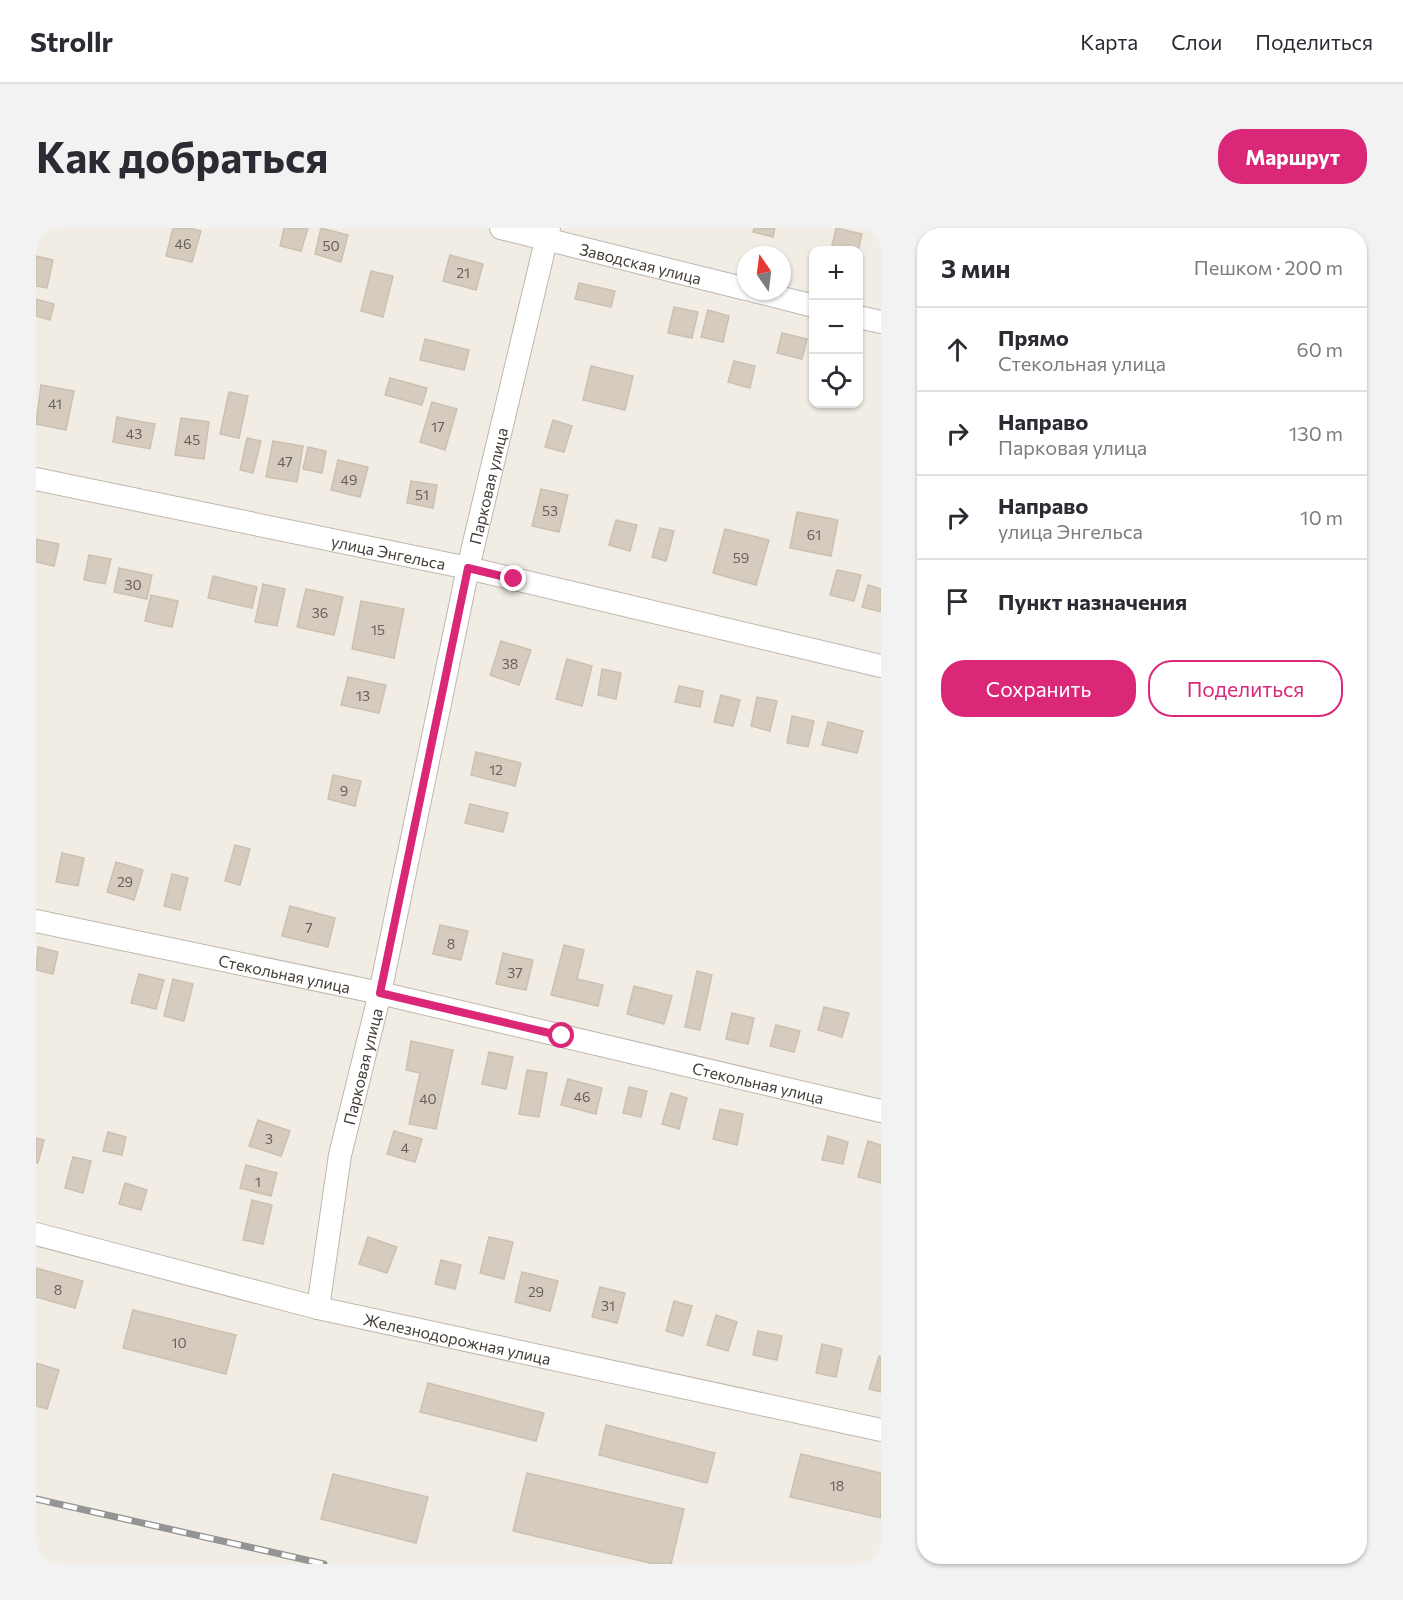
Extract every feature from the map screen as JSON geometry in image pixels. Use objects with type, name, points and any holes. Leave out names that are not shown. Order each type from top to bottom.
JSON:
[{"type":"street","name":"Заводская улица","points":[[501,228],[548,234],[737,286]]},
{"type":"street","name":"Парковая улица","points":[[318,1308],[340,1155],[380,993],[468,568],[548,234]]},
{"type":"street","points":[[789,300],[809,305]]},
{"type":"street","points":[[863,318],[881,322]]},
{"type":"street","name":"улица Энгельса","points":[[36,479],[468,568],[881,666]]},
{"type":"street","name":"Стекольная улица","points":[[36,921],[380,993],[881,1111]]},
{"type":"street","name":"Железнодорожная улица","points":[[36,1234],[318,1308],[881,1430]]},
{"type":"building","points":[[173,228],[190,228],[201,231],[192,262],[166,256]]},
{"type":"building","points":[[284,228],[308,228],[301,251],[280,246]]},
{"type":"building","points":[[321,228],[348,235],[341,262],[315,254]]},
{"type":"building","points":[[754,228],[775,228],[773,237],[753,232]]},
{"type":"building","points":[[836,228],[862,234],[859,246],[832,246]]},
{"type":"building","points":[[450,255],[483,264],[476,290],[443,281]]},
{"type":"building","points":[[36,256],[53,260],[47,288],[36,286]]},
{"type":"building","points":[[371,271],[393,276],[383,317],[361,311]]},
{"type":"building","points":[[579,283],[615,291],[611,307],[575,299]]},
{"type":"building","points":[[36,299],[54,304],[50,320],[36,316]]},
{"type":"building","points":[[674,307],[698,312],[692,338],[668,333]]},
{"type":"building","points":[[708,310],[729,316],[723,342],[701,337]]},
{"type":"building","points":[[782,333],[807,339],[802,359],[777,353]]},
{"type":"building","points":[[425,339],[469,350],[464,370],[420,360]]},
{"type":"building","points":[[734,361],[755,366],[750,388],[728,382]]},
{"type":"building","points":[[591,366],[633,376],[625,410],[583,400]]},
{"type":"building","points":[[390,378],[427,388],[422,405],[385,395]]},
{"type":"building","points":[[41,385],[74,391],[66,430],[36,424]]},
{"type":"building","points":[[229,392],[248,396],[239,438],[220,434]]},
{"type":"building","points":[[432,402],[457,409],[445,450],[420,442]]},
{"type":"building","points":[[117,417],[155,424],[150,449],[113,442]]},
{"type":"building","points":[[181,418],[209,422],[204,459],[175,455]]},
{"type":"building","points":[[553,420],[572,426],[564,452],[545,447]]},
{"type":"building","points":[[247,438],[261,441],[253,473],[240,470]]},
{"type":"building","points":[[273,441],[303,446],[297,482],[266,477]]},
{"type":"building","points":[[308,447],[326,451],[322,473],[303,469]]},
{"type":"building","points":[[338,460],[368,467],[360,497],[331,490]]},
{"type":"building","points":[[411,481],[437,485],[433,508],[407,503]]},
{"type":"building","points":[[541,489],[568,495],[559,532],[532,526]]},
{"type":"building","points":[[797,512],[838,520],[831,556],[790,548]]},
{"type":"building","points":[[616,520],[637,525],[630,551],[609,545]]},
{"type":"building","points":[[660,528],[674,531],[666,561],[652,557]]},
{"type":"building","points":[[725,529],[769,540],[756,585],[713,573]]},
{"type":"building","points":[[36,539],[59,544],[54,566],[36,562]]},
{"type":"building","points":[[89,555],[111,559],[105,584],[84,580]]},
{"type":"building","points":[[119,568],[152,575],[147,599],[114,592]]},
{"type":"building","points":[[837,570],[861,575],[854,601],[830,595]]},
{"type":"building","points":[[213,576],[257,587],[252,608],[208,598]]},
{"type":"building","points":[[263,584],[285,589],[277,626],[255,622]]},
{"type":"building","points":[[868,585],[881,589],[881,612],[862,607]]},
{"type":"building","points":[[306,589],[343,597],[334,635],[297,627]]},
{"type":"building","points":[[151,595],[178,601],[172,627],[145,621]]},
{"type":"building","points":[[361,601],[404,609],[394,658],[352,649]]},
{"type":"building","points":[[501,641],[531,650],[519,685],[490,675]]},
{"type":"building","points":[[567,659],[592,666],[582,706],[556,699]]},
{"type":"building","points":[[602,669],[621,673],[616,699],[598,695]]},
{"type":"building","points":[[348,677],[386,685],[379,713],[341,705]]},
{"type":"building","points":[[679,686],[703,691],[700,707],[675,702]]},
{"type":"building","points":[[721,695],[740,700],[733,726],[714,722]]},
{"type":"building","points":[[757,697],[777,701],[770,731],[751,726]]},
{"type":"building","points":[[792,716],[814,721],[808,747],[787,743]]},
{"type":"building","points":[[828,722],[863,731],[857,753],[822,745]]},
{"type":"building","points":[[476,752],[521,763],[515,786],[471,775]]},
{"type":"building","points":[[333,775],[361,781],[355,806],[328,799]]},
{"type":"building","points":[[470,804],[508,813],[503,832],[465,823]]},
{"type":"building","points":[[235,845],[250,849],[240,885],[225,881]]},
{"type":"building","points":[[62,853],[84,858],[78,886],[56,882]]},
{"type":"building","points":[[116,862],[143,870],[134,900],[107,892]]},
{"type":"building","points":[[172,874],[188,878],[180,910],[164,906]]},
{"type":"building","points":[[290,906],[335,918],[328,947],[282,936]]},
{"type":"building","points":[[440,925],[468,931],[461,960],[433,954]]},
{"type":"building","points":[[564,945],[584,950],[577,979],[603,985],[598,1006],[551,995]]},
{"type":"building","points":[[38,947],[58,952],[53,974],[36,970]]},
{"type":"building","points":[[503,953],[533,960],[526,990],[496,984]]},
{"type":"building","points":[[697,971],[712,975],[700,1030],[685,1027]]},
{"type":"building","points":[[139,974],[164,980],[156,1009],[131,1003]]},
{"type":"building","points":[[173,979],[193,984],[184,1021],[164,1016]]},
{"type":"building","points":[[634,986],[672,996],[664,1024],[627,1014]]},
{"type":"building","points":[[824,1007],[849,1013],[842,1037],[818,1030]]},
{"type":"building","points":[[732,1013],[754,1018],[748,1044],[726,1039]]},
{"type":"building","points":[[776,1025],[800,1031],[794,1052],[770,1046]]},
{"type":"building","points":[[411,1041],[453,1050],[436,1129],[409,1124],[420,1073],[406,1070]]},
{"type":"building","points":[[489,1052],[513,1057],[506,1089],[482,1084]]},
{"type":"building","points":[[527,1070],[547,1073],[539,1117],[519,1114]]},
{"type":"building","points":[[568,1079],[602,1088],[596,1114],[561,1105]]},
{"type":"building","points":[[629,1087],[647,1091],[641,1117],[623,1113]]},
{"type":"building","points":[[671,1093],[687,1098],[679,1129],[662,1124]]},
{"type":"building","points":[[720,1109],[743,1114],[737,1145],[713,1139]]},
{"type":"building","points":[[258,1120],[290,1131],[281,1156],[249,1146]]},
{"type":"building","points":[[394,1131],[422,1139],[415,1162],[387,1154]]},
{"type":"building","points":[[108,1132],[126,1137],[122,1155],[103,1151]]},
{"type":"building","points":[[828,1136],[848,1142],[843,1164],[822,1160]]},
{"type":"building","points":[[36,1138],[44,1140],[38,1163],[36,1163]]},
{"type":"building","points":[[868,1141],[881,1145],[881,1183],[858,1177]]},
{"type":"building","points":[[73,1157],[91,1161],[83,1193],[65,1188]]},
{"type":"building","points":[[246,1165],[277,1173],[271,1196],[240,1188]]},
{"type":"building","points":[[125,1183],[147,1190],[141,1210],[119,1204]]},
{"type":"building","points":[[252,1200],[272,1205],[263,1244],[243,1240]]},
{"type":"building","points":[[368,1237],[397,1247],[387,1273],[359,1264]]},
{"type":"building","points":[[489,1237],[513,1242],[504,1279],[480,1273]]},
{"type":"building","points":[[441,1260],[461,1265],[455,1289],[435,1284]]},
{"type":"building","points":[[36,1268],[83,1281],[75,1308],[36,1297]]},
{"type":"building","points":[[522,1272],[558,1281],[550,1311],[515,1302]]},
{"type":"building","points":[[600,1287],[625,1293],[617,1323],[592,1317]]},
{"type":"building","points":[[674,1301],[692,1306],[683,1336],[666,1331]]},
{"type":"building","points":[[133,1310],[236,1335],[226,1374],[123,1348]]},
{"type":"building","points":[[716,1315],[737,1322],[728,1351],[707,1345]]},
{"type":"building","points":[[758,1331],[782,1336],[777,1360],[753,1355]]},
{"type":"building","points":[[822,1344],[842,1349],[836,1377],[816,1373]]},
{"type":"building","points":[[879,1356],[881,1357],[881,1392],[869,1389]]},
{"type":"building","points":[[36,1363],[59,1370],[47,1409],[36,1406]]},
{"type":"building","points":[[428,1383],[544,1413],[536,1441],[420,1412]]},
{"type":"building","points":[[606,1425],[715,1453],[707,1483],[599,1455]]},
{"type":"building","points":[[801,1454],[881,1473],[881,1518],[790,1497]]},
{"type":"building","points":[[527,1473],[684,1509],[671,1564],[654,1564],[513,1531]]},
{"type":"building","points":[[333,1474],[428,1497],[416,1543],[321,1519]]},
{"type":"railway","points":[[36,1499],[324,1564]]},
{"type":"route","points":[[514,579],[468,568],[380,993],[562,1036]]}]
